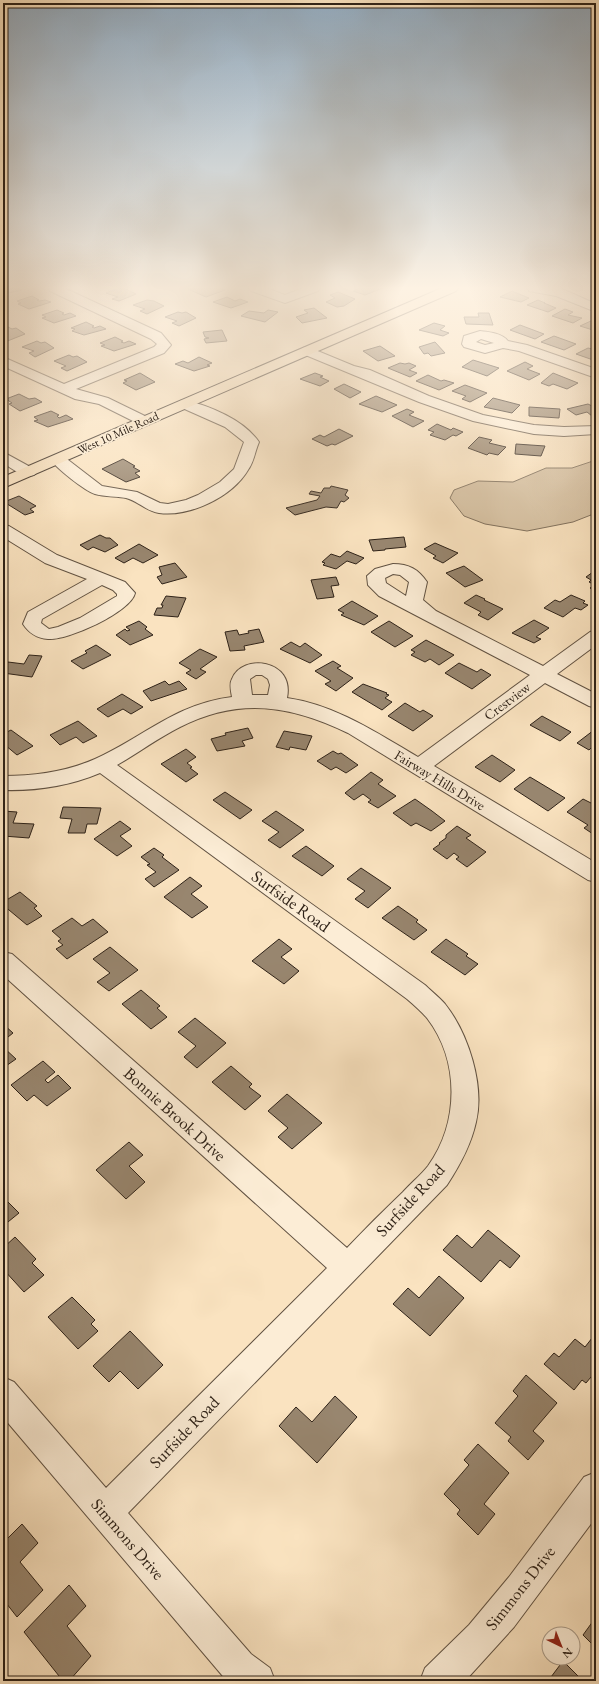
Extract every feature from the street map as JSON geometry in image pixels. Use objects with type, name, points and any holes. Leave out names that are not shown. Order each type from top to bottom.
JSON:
[{"type":"main road","name":"West 10 Mile Road","points":[[3,483],[272,367]]},
{"type":"street","points":[[15,367],[80,396],[104,401],[144,422]]},
{"type":"street","points":[[63,389],[118,367]]},
{"type":"street","points":[[345,367],[366,373],[453,411],[480,420],[540,430],[596,430]]},
{"type":"street","points":[[575,367],[596,374]]},
{"type":"street","points":[[80,396],[89,406],[130,428]]},
{"type":"street","points":[[58,459],[70,466],[88,484],[101,492],[132,495],[156,508],[164,509],[186,506],[220,488],[240,470],[252,442],[247,434],[216,417],[185,404]]},
{"type":"street","points":[[3,457],[29,472]]},
{"type":"street","points":[[3,530],[51,559],[123,587],[126,595],[122,602],[59,634],[46,634],[36,630],[31,621],[38,613],[101,579]]},
{"type":"street","points":[[428,613],[596,702]]},
{"type":"street","name":"Crestview","points":[[419,767],[596,636]]},
{"type":"street","points":[[243,701],[240,684],[241,678],[246,672],[264,669],[275,674],[279,681],[277,701]]},
{"type":"street","name":"Fairway Hills Drive","points":[[3,783],[31,783],[58,779],[102,764],[180,718],[217,706],[243,701],[277,701],[301,706],[337,718],[596,874]]},
{"type":"street","name":"Surfside Road","points":[[102,764],[416,992],[437,1012],[453,1042],[462,1067],[465,1090],[465,1114],[459,1136],[450,1157],[437,1176],[346,1266],[105,1513]]},
{"type":"street","name":"Bonnie Brook Drive","points":[[3,962],[346,1266]]},
{"type":"street","name":"Simmons Drive","points":[[3,1393],[238,1667],[257,1681]]},
{"type":"street","name":"Simmons Drive","points":[[438,1681],[458,1664],[498,1617],[596,1489]]},
{"type":"shaded area","points":[[596,460],[596,513],[573,522],[527,531],[485,524],[464,516],[450,498],[454,490],[478,481],[513,482],[546,468],[572,468]]},
{"type":"building","points":[[65,367],[77,367],[67,371],[61,368]]},
{"type":"building","points":[[182,367],[208,367],[194,371]]},
{"type":"building","points":[[391,367],[415,367],[409,370],[417,373],[410,377],[388,368]]},
{"type":"building","points":[[462,367],[494,367],[499,368],[487,376]]},
{"type":"building","points":[[516,367],[532,367],[527,369],[540,374],[529,380],[507,371]]},
{"type":"building","points":[[140,373],[155,382],[136,390],[123,383],[127,381],[124,380]]},
{"type":"building","points":[[315,373],[323,376],[320,377],[329,381],[320,386],[300,379]]},
{"type":"building","points":[[553,373],[578,383],[567,389],[553,384],[549,386],[541,383]]},
{"type":"building","points":[[428,375],[441,381],[444,380],[454,383],[439,390],[416,381]]},
{"type":"building","points":[[344,384],[361,392],[350,398],[334,389]]},
{"type":"building","points":[[465,385],[487,393],[470,402],[462,399],[466,396],[452,391]]},
{"type":"building","points":[[19,394],[29,399],[35,398],[42,402],[20,411],[9,404],[12,403],[6,399]]},
{"type":"building","points":[[376,396],[397,405],[382,412],[359,404]]},
{"type":"building","points":[[493,398],[520,405],[512,413],[484,407]]},
{"type":"building","points":[[588,404],[596,408],[596,415],[592,416],[587,412],[576,415],[567,409]]},
{"type":"building","points":[[529,407],[560,409],[559,418],[529,416]]},
{"type":"building","points":[[407,409],[414,412],[409,415],[424,421],[413,427],[392,416]]},
{"type":"building","points":[[51,411],[59,415],[57,416],[59,418],[66,415],[73,419],[48,427],[34,421],[38,420],[34,417]]},
{"type":"building","points":[[437,424],[451,430],[453,428],[463,432],[456,436],[453,435],[445,440],[430,435],[434,432],[428,430]]},
{"type":"building","points":[[339,429],[353,436],[335,445],[332,444],[327,446],[312,439],[320,435],[324,437]]},
{"type":"building","points":[[479,437],[492,440],[489,443],[506,447],[498,455],[489,453],[487,455],[468,448]]},
{"type":"building","points":[[516,444],[545,446],[541,456],[515,454]]},
{"type":"building","points":[[123,459],[135,466],[133,467],[140,471],[135,473],[140,477],[126,482],[102,469]]},
{"type":"building","points":[[331,486],[348,490],[345,495],[349,498],[344,502],[341,501],[337,508],[326,507],[295,515],[286,508],[317,500],[320,496],[309,494],[311,491],[321,493],[324,488],[330,488]]},
{"type":"building","points":[[19,496],[36,506],[30,509],[34,512],[25,515],[4,502]]},
{"type":"building","points":[[100,535],[110,538],[118,545],[105,552],[93,547],[88,550],[80,545]]},
{"type":"building","points":[[404,537],[406,547],[385,550],[373,551],[369,540]]},
{"type":"building","points":[[435,543],[458,553],[443,563],[433,558],[436,556],[424,549]]},
{"type":"building","points":[[139,544],[158,555],[143,563],[133,558],[124,563],[115,558]]},
{"type":"building","points":[[347,551],[364,558],[356,564],[347,561],[336,569],[323,565],[325,563],[322,562],[331,554],[340,557]]},
{"type":"building","points":[[175,563],[187,577],[162,584],[157,577],[162,575],[159,567]]},
{"type":"building","points":[[464,566],[483,580],[465,587],[446,573]]},
{"type":"building","points":[[593,572],[596,574],[596,591],[590,588],[595,585],[589,582],[591,580],[586,577]]},
{"type":"building","points":[[336,577],[339,585],[331,586],[334,597],[317,599],[311,580]]},
{"type":"building","points":[[476,595],[503,609],[488,620],[478,615],[481,612],[464,603]]},
{"type":"building","points":[[571,595],[585,601],[583,603],[588,605],[581,610],[575,608],[563,617],[544,608],[555,600],[560,602]]},
{"type":"building","points":[[166,596],[186,598],[178,617],[154,615],[157,608],[162,608],[163,605],[161,605]]},
{"type":"building","points":[[352,601],[378,616],[364,625],[341,615],[344,613],[338,610]]},
{"type":"building","points":[[534,620],[549,628],[536,637],[541,639],[534,643],[512,633]]},
{"type":"building","points":[[139,621],[147,627],[145,629],[153,635],[130,645],[116,635],[125,629],[127,631],[130,630],[126,627]]},
{"type":"building","points":[[389,621],[413,636],[395,647],[371,632]]},
{"type":"building","points":[[259,629],[264,642],[244,646],[245,650],[230,651],[225,632],[237,630],[239,635],[249,633],[248,631]]},
{"type":"building","points":[[426,640],[454,655],[439,665],[430,659],[425,662],[411,655],[415,652],[411,650]]},
{"type":"building","points":[[291,642],[300,647],[305,643],[322,655],[310,663],[280,649]]},
{"type":"building","points":[[96,645],[111,655],[83,669],[71,661],[87,653],[85,651]]},
{"type":"building","points":[[200,649],[217,657],[200,669],[206,672],[196,679],[186,673],[191,670],[179,663]]},
{"type":"building","points":[[29,655],[42,656],[32,677],[3,673],[8,662],[24,664]]},
{"type":"building","points":[[333,661],[341,666],[337,668],[353,678],[336,691],[325,684],[331,681],[315,671]]},
{"type":"building","points":[[459,663],[477,672],[481,669],[491,675],[472,689],[445,673]]},
{"type":"building","points":[[165,681],[169,685],[179,681],[187,689],[151,701],[143,691]]},
{"type":"building","points":[[363,684],[387,693],[386,694],[389,695],[385,698],[392,702],[382,710],[352,692]]},
{"type":"building","points":[[122,694],[143,707],[131,714],[123,709],[108,717],[97,709]]},
{"type":"building","points":[[405,703],[420,712],[423,710],[433,716],[413,731],[388,716]]},
{"type":"building","points":[[542,716],[571,732],[560,741],[530,725]]},
{"type":"building","points":[[78,721],[97,736],[83,743],[76,737],[60,745],[50,735]]},
{"type":"building","points":[[248,728],[253,738],[242,741],[245,746],[217,751],[211,739],[226,735],[225,733]]},
{"type":"building","points":[[11,730],[33,746],[17,755],[5,745],[3,746],[3,734]]},
{"type":"building","points":[[594,730],[596,731],[596,751],[591,748],[589,750],[577,743]]},
{"type":"building","points":[[284,731],[312,736],[306,750],[290,747],[289,750],[276,747]]},
{"type":"building","points":[[186,749],[196,757],[187,763],[192,767],[190,768],[198,774],[186,782],[161,764]]},
{"type":"building","points":[[333,751],[338,754],[341,753],[358,765],[346,773],[336,767],[331,770],[317,761]]},
{"type":"building","points":[[492,755],[515,770],[500,782],[475,767]]},
{"type":"building","points":[[371,772],[383,780],[378,784],[396,796],[378,808],[368,802],[371,800],[363,794],[354,800],[345,793]]},
{"type":"building","points":[[530,777],[565,798],[548,811],[514,789]]},
{"type":"building","points":[[225,792],[252,810],[240,819],[213,800]]},
{"type":"building","points":[[415,799],[445,821],[431,831],[416,823],[411,826],[393,813]]},
{"type":"building","points":[[583,799],[595,805],[591,808],[596,811],[596,836],[584,828],[588,825],[567,812]]},
{"type":"building","points":[[63,807],[101,808],[97,824],[87,824],[85,833],[68,833],[72,819],[60,818]]},
{"type":"building","points":[[3,811],[17,812],[13,823],[34,824],[29,838],[3,836]]},
{"type":"building","points":[[276,811],[304,830],[280,848],[268,840],[279,832],[262,821]]},
{"type":"building","points":[[120,821],[131,829],[120,836],[132,846],[117,856],[94,839]]},
{"type":"building","points":[[457,826],[471,835],[466,838],[486,852],[467,867],[456,859],[459,857],[454,853],[447,859],[433,849],[440,844],[439,843],[446,838],[446,835]]},
{"type":"building","points":[[306,846],[334,866],[322,876],[292,856]]},
{"type":"building","points":[[154,848],[164,855],[162,857],[179,870],[154,887],[145,879],[156,872],[147,865],[150,864],[141,857]]},
{"type":"building","points":[[361,868],[391,888],[368,908],[355,899],[365,891],[347,879]]},
{"type":"building","points":[[190,877],[202,886],[191,894],[208,907],[192,918],[164,897]]},
{"type":"building","points":[[20,892],[37,906],[34,908],[42,916],[27,925],[3,905],[3,902]]},
{"type":"building","points":[[398,906],[418,920],[416,922],[427,930],[414,940],[382,918]]},
{"type":"building","points":[[72,918],[82,926],[93,919],[108,932],[67,959],[56,949],[63,945],[58,941],[61,939],[52,931]]},
{"type":"building","points":[[279,939],[292,949],[281,957],[299,971],[284,984],[252,961]]},
{"type":"building","points":[[446,939],[468,954],[466,956],[478,964],[465,975],[431,952]]},
{"type":"building","points":[[110,947],[138,970],[109,991],[97,982],[110,973],[93,959]]},
{"type":"building","points":[[141,990],[160,1006],[157,1008],[167,1017],[151,1029],[122,1004]]},
{"type":"building","points":[[195,1018],[226,1043],[197,1068],[184,1057],[196,1046],[178,1032]]},
{"type":"building","points":[[3,1024],[13,1033],[3,1041]]},
{"type":"building","points":[[3,1047],[16,1059],[3,1068]]},
{"type":"building","points":[[43,1061],[55,1072],[45,1080],[48,1083],[58,1075],[71,1088],[47,1106],[34,1095],[27,1101],[11,1085]]},
{"type":"building","points":[[231,1066],[252,1084],[249,1087],[261,1096],[245,1110],[212,1082]]},
{"type":"building","points":[[287,1094],[322,1123],[292,1149],[278,1137],[288,1128],[268,1111]]},
{"type":"building","points":[[129,1142],[143,1155],[129,1166],[145,1182],[126,1199],[96,1170]]},
{"type":"building","points":[[3,1197],[19,1213],[3,1226]]},
{"type":"building","points":[[488,1230],[520,1256],[510,1268],[500,1260],[481,1282],[443,1250],[457,1235],[472,1248]]},
{"type":"building","points":[[15,1237],[36,1259],[32,1263],[44,1275],[24,1292],[3,1269],[3,1248]]},
{"type":"building","points":[[439,1276],[464,1298],[430,1336],[393,1304],[408,1288],[419,1298]]},
{"type":"building","points":[[72,1297],[95,1320],[91,1324],[98,1331],[78,1349],[48,1317]]},
{"type":"building","points":[[130,1331],[163,1365],[138,1389],[120,1371],[109,1382],[93,1366]]},
{"type":"building","points":[[596,1333],[596,1371],[586,1383],[582,1380],[574,1390],[544,1364],[554,1353],[559,1357],[575,1339],[585,1347]]},
{"type":"building","points":[[526,1375],[557,1403],[533,1431],[544,1441],[528,1460],[508,1441],[511,1437],[495,1423],[518,1396],[513,1391]]},
{"type":"building","points":[[335,1396],[357,1417],[317,1463],[279,1426],[296,1407],[312,1422]]},
{"type":"building","points":[[478,1444],[509,1473],[484,1504],[495,1514],[478,1535],[457,1514],[460,1510],[444,1494],[469,1465],[464,1460]]},
{"type":"building","points":[[22,1524],[38,1543],[20,1562],[43,1590],[17,1617],[3,1599],[3,1543]]},
{"type":"building","points":[[69,1585],[86,1606],[67,1626],[91,1656],[69,1681],[63,1681],[24,1632]]},
{"type":"building","points":[[596,1617],[596,1648],[583,1635]]},
{"type":"building","points":[[559,1666],[568,1666],[583,1681],[548,1681]]}]
